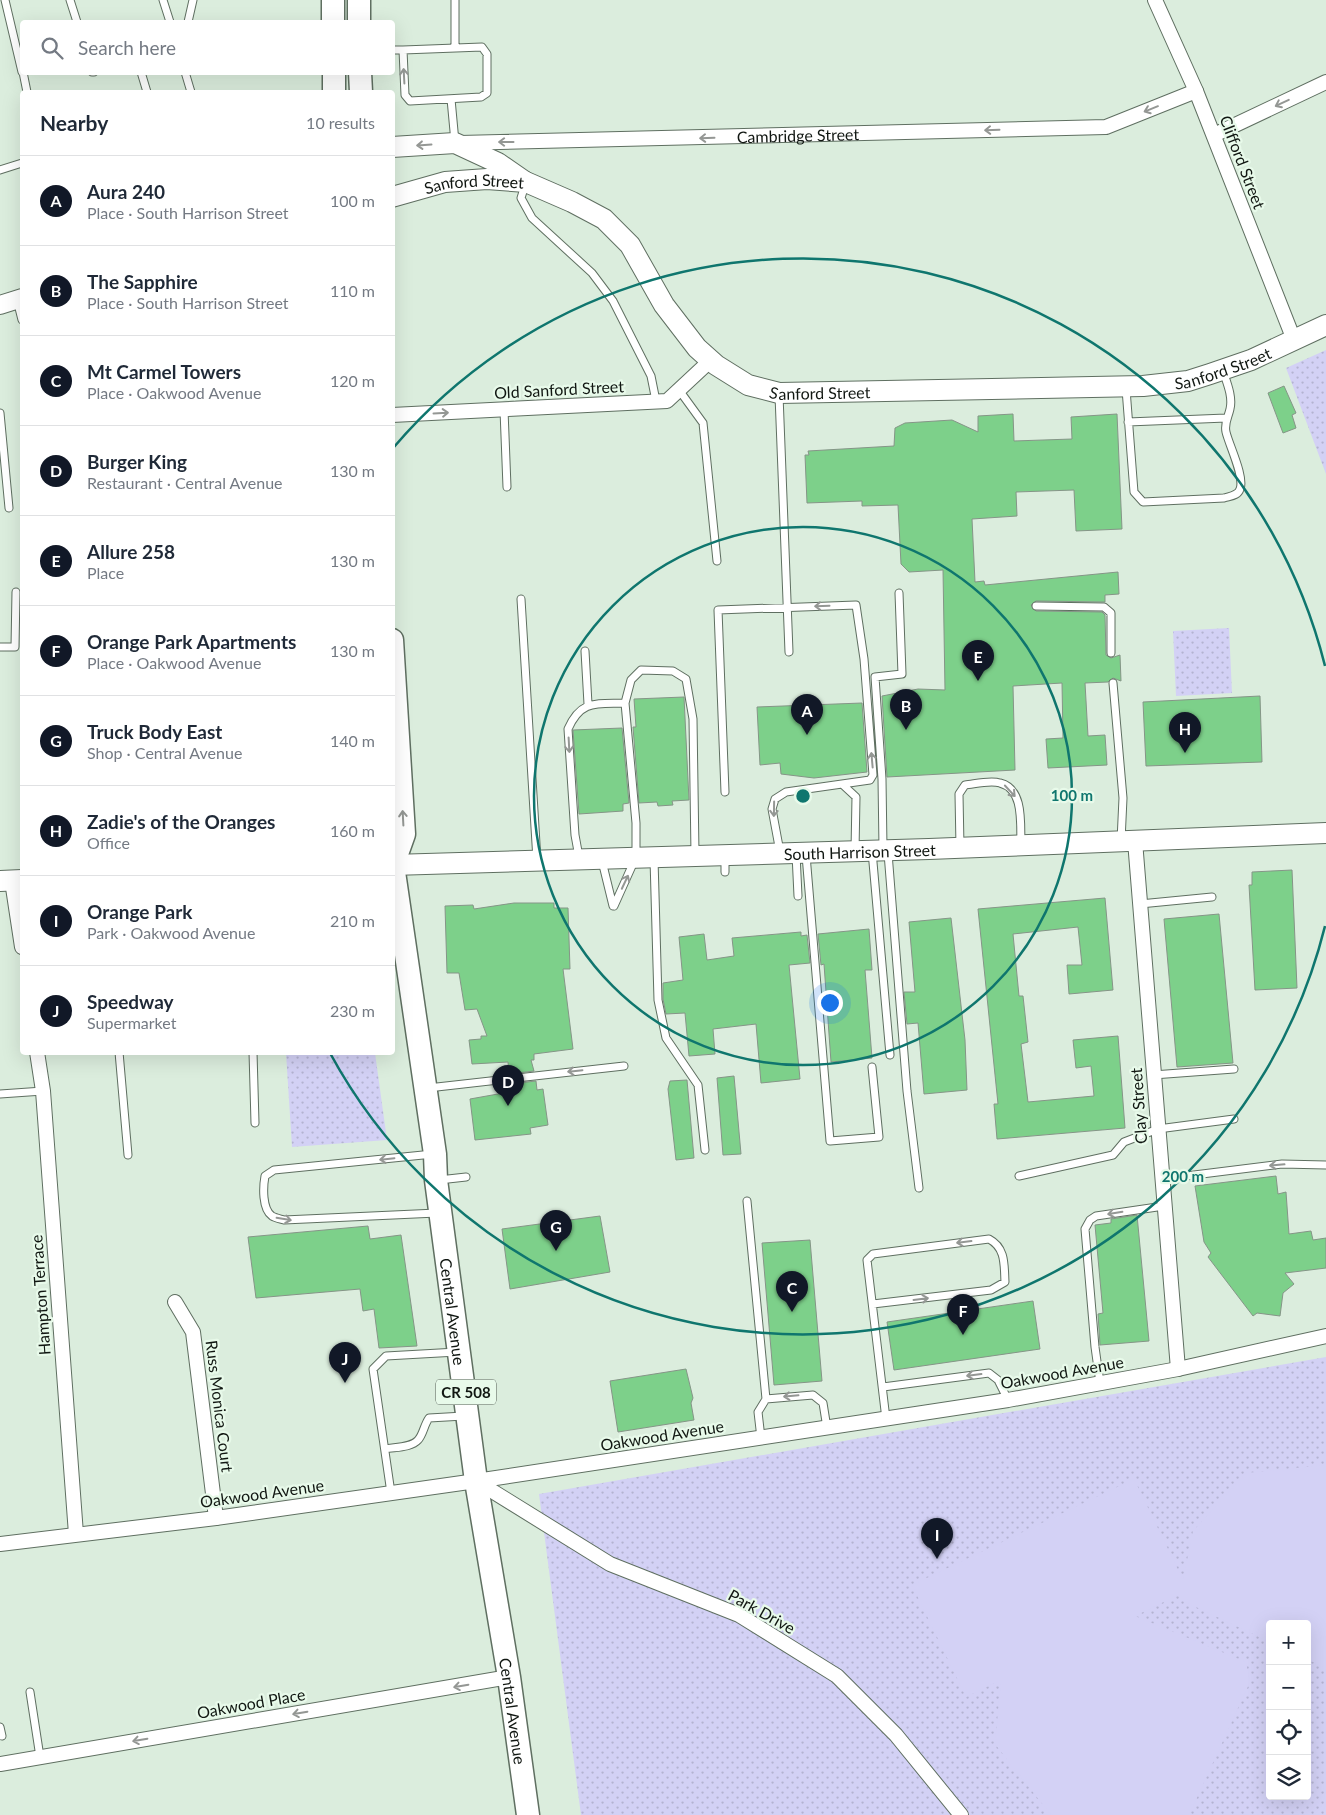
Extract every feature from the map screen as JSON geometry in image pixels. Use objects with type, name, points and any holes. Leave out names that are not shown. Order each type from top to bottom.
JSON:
[{"type":"main road","points":[[333,0],[333,20]]},
{"type":"main road","points":[[359,0],[359,20]]},
{"type":"main road","points":[[334,75],[334,90]]},
{"type":"main road","points":[[360,75],[361,90]]},
{"type":"main road","points":[[455,143],[498,163],[526,182]]},
{"type":"main road","name":"Cambridge Street","points":[[395,147],[455,143]]},
{"type":"main road","name":"Sanford Street","points":[[395,196],[445,182],[487,179],[526,182],[572,202],[604,219],[630,245],[664,305],[697,348],[710,360],[748,385],[779,393],[1126,386],[1188,381],[1251,360],[1326,325]]},
{"type":"main road","name":"Central Avenue","points":[[395,688],[404,834],[395,859]]},
{"type":"main road","name":"South Harrison Street","points":[[395,865],[695,855],[725,863],[794,852],[960,848],[1326,832]]},
{"type":"main road","name":"Central Avenue","points":[[395,879],[435,1154],[440,1212],[469,1416],[476,1481],[509,1678],[528,1815]]},
{"type":"street","name":"Clifford Street","points":[[1155,0],[1196,90],[1294,340]]},
{"type":"street","points":[[1214,135],[1326,82]]},
{"type":"street","name":"Cambridge Street","points":[[455,143],[1106,127],[1196,90]]},
{"type":"street","points":[[0,305],[20,299]]},
{"type":"street","name":"Old Sanford Street","points":[[395,416],[667,401],[710,360]]},
{"type":"street","name":"Clay Street","points":[[1128,841],[1140,904],[1178,1369]]},
{"type":"street","points":[[12,881],[20,934]]},
{"type":"street","name":"Hampton Terrace","points":[[37,1055],[43,1090],[76,1534]]},
{"type":"street","name":"Russ Monica Court","points":[[175,1302],[193,1332],[216,1518]]},
{"type":"street","name":"Oakwood Avenue","points":[[0,1544],[216,1518],[392,1493],[1008,1400],[1178,1369],[1326,1336]]},
{"type":"street","name":"Park Drive","points":[[476,1481],[610,1564],[739,1615],[837,1676],[896,1735],[961,1815]]},
{"type":"street","name":"Oakwood Place","points":[[0,1764],[509,1678]]},
{"type":"lane","points":[[5,0],[20,60]]},
{"type":"lane","points":[[70,0],[76,20]]},
{"type":"lane","points":[[163,0],[169,20]]},
{"type":"lane","points":[[188,20],[193,0]]},
{"type":"lane","points":[[455,0],[455,48]]},
{"type":"lane","points":[[395,50],[482,47],[487,54],[487,93],[481,97],[410,101],[405,95],[403,50]]},
{"type":"lane","points":[[24,75],[27,90]]},
{"type":"lane","points":[[142,75],[146,90]]},
{"type":"lane","points":[[186,75],[190,90]]},
{"type":"lane","points":[[451,99],[455,143]]},
{"type":"lane","points":[[0,170],[20,164]]},
{"type":"lane","points":[[526,182],[522,198],[532,218],[592,273],[612,301],[651,376],[656,401]]},
{"type":"lane","points":[[1126,386],[1134,492],[1143,502],[1235,495],[1240,489],[1240,478],[1226,430],[1226,418],[1230,409],[1230,396],[1223,370]]},
{"type":"lane","points":[[679,390],[703,424],[717,561]]},
{"type":"lane","points":[[779,393],[789,652]]},
{"type":"lane","points":[[504,410],[507,487]]},
{"type":"lane","points":[[0,413],[9,508]]},
{"type":"lane","points":[[1128,422],[1226,418]]},
{"type":"lane","points":[[0,646],[16,647],[16,592]]},
{"type":"lane","points":[[890,1054],[874,851],[882,779],[875,678],[902,674],[899,593]]},
{"type":"lane","points":[[521,599],[537,860]]},
{"type":"lane","points":[[725,792],[718,610],[856,605],[864,659],[873,775],[870,780],[786,792],[774,799],[772,808],[794,852],[830,1141],[879,1137],[872,1067]]},
{"type":"lane","points":[[1036,606],[1104,607],[1111,614],[1111,653]]},
{"type":"lane","points":[[584,651],[588,704]]},
{"type":"lane","points":[[695,855],[693,719],[686,679],[673,671],[641,670],[631,680],[625,703],[636,823],[645,857],[658,1000],[666,1038],[698,1085],[705,1150]]},
{"type":"lane","points":[[1113,682],[1128,841]]},
{"type":"lane","points":[[579,858],[575,835],[568,729],[577,714],[588,704],[625,703]]},
{"type":"lane","points":[[960,848],[959,794],[965,785],[1000,783],[1010,789],[1019,803],[1021,845]]},
{"type":"lane","points":[[842,784],[856,797],[874,851],[919,1188]]},
{"type":"lane","points":[[794,852],[798,896]]},
{"type":"lane","points":[[601,858],[614,906],[645,857]]},
{"type":"lane","points":[[1140,904],[1212,896]]},
{"type":"lane","points":[[118,1055],[128,1155]]},
{"type":"lane","points":[[253,1055],[255,1123]]},
{"type":"lane","points":[[426,1088],[624,1066]]},
{"type":"lane","points":[[1154,1075],[1234,1069]]},
{"type":"lane","points":[[0,1094],[43,1090]]},
{"type":"lane","points":[[1019,1176],[1113,1156],[1124,1142],[1158,1129],[1234,1119]]},
{"type":"lane","points":[[435,1154],[274,1170],[265,1176],[263,1188],[268,1210],[272,1216],[284,1220],[440,1212]]},
{"type":"lane","points":[[1162,1179],[1282,1164],[1326,1165]]},
{"type":"lane","points":[[436,1180],[466,1177]]},
{"type":"lane","points":[[747,1201],[766,1399],[758,1412],[761,1438]]},
{"type":"lane","points":[[1100,1383],[1085,1229],[1090,1220],[1096,1216],[1164,1206]]},
{"type":"lane","points":[[873,1304],[991,1290],[1000,1287],[1005,1282],[1002,1252],[998,1244],[989,1239],[873,1254],[867,1260],[886,1419]]},
{"type":"lane","points":[[392,1493],[373,1369],[386,1356],[460,1351]]},
{"type":"lane","points":[[883,1387],[989,1373],[998,1380],[1008,1400]]},
{"type":"lane","points":[[766,1399],[813,1395],[823,1403],[827,1428]]},
{"type":"lane","points":[[385,1449],[411,1445],[418,1440],[423,1426],[429,1418],[469,1416]]},
{"type":"lane","points":[[30,1692],[40,1757]]},
{"type":"lane","points":[[0,1727],[2,1736]]},
{"type":"shaded area","points":[[1326,350],[1326,474],[1286,368]]},
{"type":"shaded area","points":[[1229,628],[1232,693],[1176,696],[1173,631]]},
{"type":"shaded area","points":[[286,1055],[375,1055],[387,1140],[292,1147]]},
{"type":"shaded area","points":[[1326,1357],[1326,1815],[581,1815],[539,1494]]},
{"type":"shaded area","points":[[1326,1465],[1326,1668],[1311,1661],[1311,1620],[1266,1620],[1266,1640],[1179,1599],[1180,1594],[1135,1616],[1246,1662],[1250,1682],[1189,1815],[1051,1815],[995,1744],[1001,1680],[966,1697],[912,1585],[1134,1479],[1183,1580],[1193,1531],[1246,1473]]},
{"type":"building","points":[[1284,386],[1296,413],[1292,415],[1296,428],[1283,433],[1268,393]]},
{"type":"building","points":[[1013,414],[1014,441],[1072,439],[1071,417],[1117,414],[1122,529],[1076,531],[1074,490],[1016,492],[1017,516],[972,519],[975,582],[984,581],[985,585],[1118,572],[1119,594],[1105,595],[1105,602],[1036,601],[1031,605],[1036,611],[1102,612],[1105,615],[1106,655],[1111,658],[1120,655],[1121,681],[1113,678],[1108,682],[1085,683],[1088,736],[1105,735],[1107,765],[1048,768],[1046,739],[1063,738],[1062,683],[1013,686],[1015,770],[887,777],[882,696],[918,689],[945,690],[943,570],[909,572],[901,564],[898,505],[862,506],[862,501],[807,503],[805,455],[809,455],[808,451],[894,446],[895,428],[905,423],[952,420],[978,432],[978,416]]},
{"type":"building","points":[[1260,696],[1262,762],[1146,766],[1143,702]]},
{"type":"building","points":[[684,697],[689,800],[672,801],[673,805],[658,806],[657,802],[639,803],[633,727],[636,727],[634,699]]},
{"type":"building","points":[[862,703],[867,772],[814,778],[781,774],[780,763],[760,765],[757,707]]},
{"type":"building","points":[[622,728],[629,803],[623,804],[623,811],[579,814],[573,730]]},
{"type":"building","points":[[1292,870],[1297,988],[1255,990],[1249,885],[1252,885],[1252,872]]},
{"type":"building","points":[[1105,898],[1113,990],[1069,994],[1067,965],[1082,965],[1078,927],[1013,934],[1019,996],[1023,996],[1028,1042],[1021,1044],[1028,1102],[1094,1096],[1091,1066],[1076,1068],[1073,1040],[1118,1036],[1125,1128],[997,1139],[994,1104],[998,1104],[978,909]]},
{"type":"building","points":[[514,903],[554,903],[554,908],[568,908],[570,969],[563,969],[573,1049],[534,1054],[534,1060],[531,1060],[534,1071],[509,1074],[508,1062],[472,1064],[469,1040],[481,1039],[481,1036],[487,1036],[477,1009],[465,1010],[459,973],[447,973],[445,906],[473,905],[474,909]]},
{"type":"building","points":[[1219,914],[1233,1063],[1177,1067],[1164,919]]},
{"type":"building","points":[[951,918],[965,1040],[967,1090],[924,1094],[918,1023],[907,1024],[904,992],[915,992],[909,922]]},
{"type":"building","points":[[869,929],[872,970],[865,970],[872,1058],[831,1062],[824,964],[821,965],[818,934]]},
{"type":"building","points":[[801,932],[801,936],[807,935],[810,963],[789,965],[800,1079],[761,1083],[756,1024],[713,1029],[715,1054],[689,1056],[685,1013],[666,1014],[663,999],[663,983],[683,980],[679,937],[704,934],[707,960],[734,956],[732,938]]},
{"type":"building","points":[[734,1076],[741,1154],[723,1155],[717,1078]]},
{"type":"building","points":[[687,1080],[694,1158],[676,1160],[668,1089],[670,1081]]},
{"type":"building","points":[[536,1081],[537,1090],[543,1089],[548,1125],[530,1128],[531,1134],[475,1140],[470,1099],[509,1092],[509,1084]]},
{"type":"building","points":[[1276,1176],[1278,1194],[1286,1192],[1289,1234],[1311,1231],[1313,1240],[1326,1238],[1326,1268],[1285,1273],[1294,1284],[1283,1293],[1280,1316],[1257,1313],[1253,1316],[1208,1257],[1211,1253],[1204,1242],[1195,1186]]},
{"type":"building","points":[[1137,1215],[1149,1341],[1100,1345],[1098,1314],[1103,1313],[1095,1225],[1111,1223],[1111,1219]]},
{"type":"building","points":[[600,1216],[610,1272],[510,1289],[502,1229]]},
{"type":"building","points":[[368,1226],[370,1239],[401,1235],[417,1346],[379,1348],[374,1309],[363,1311],[360,1289],[256,1298],[248,1237]]},
{"type":"building","points":[[810,1240],[822,1381],[774,1385],[762,1243]]},
{"type":"building","points":[[1033,1301],[1040,1349],[894,1370],[887,1322]]},
{"type":"building","points":[[686,1369],[693,1398],[691,1403],[694,1420],[618,1432],[610,1381]]},
{"type":"place","name":"Allure 258","points":[[978,681]]},
{"type":"place","name":"The Sapphire","points":[[906,730]]},
{"type":"place","name":"Aura 240","points":[[807,735]]},
{"type":"place","name":"Zadie's of the Oranges","points":[[1185,753]]},
{"type":"place","name":"Burger King","points":[[508,1106]]},
{"type":"place","name":"Truck Body East","points":[[556,1251]]},
{"type":"place","name":"Mt Carmel Towers","points":[[792,1312]]},
{"type":"place","name":"Orange Park Apartments","points":[[963,1335]]},
{"type":"place","name":"Speedway","points":[[345,1383]]},
{"type":"place","name":"Orange Park","points":[[937,1559]]}]
